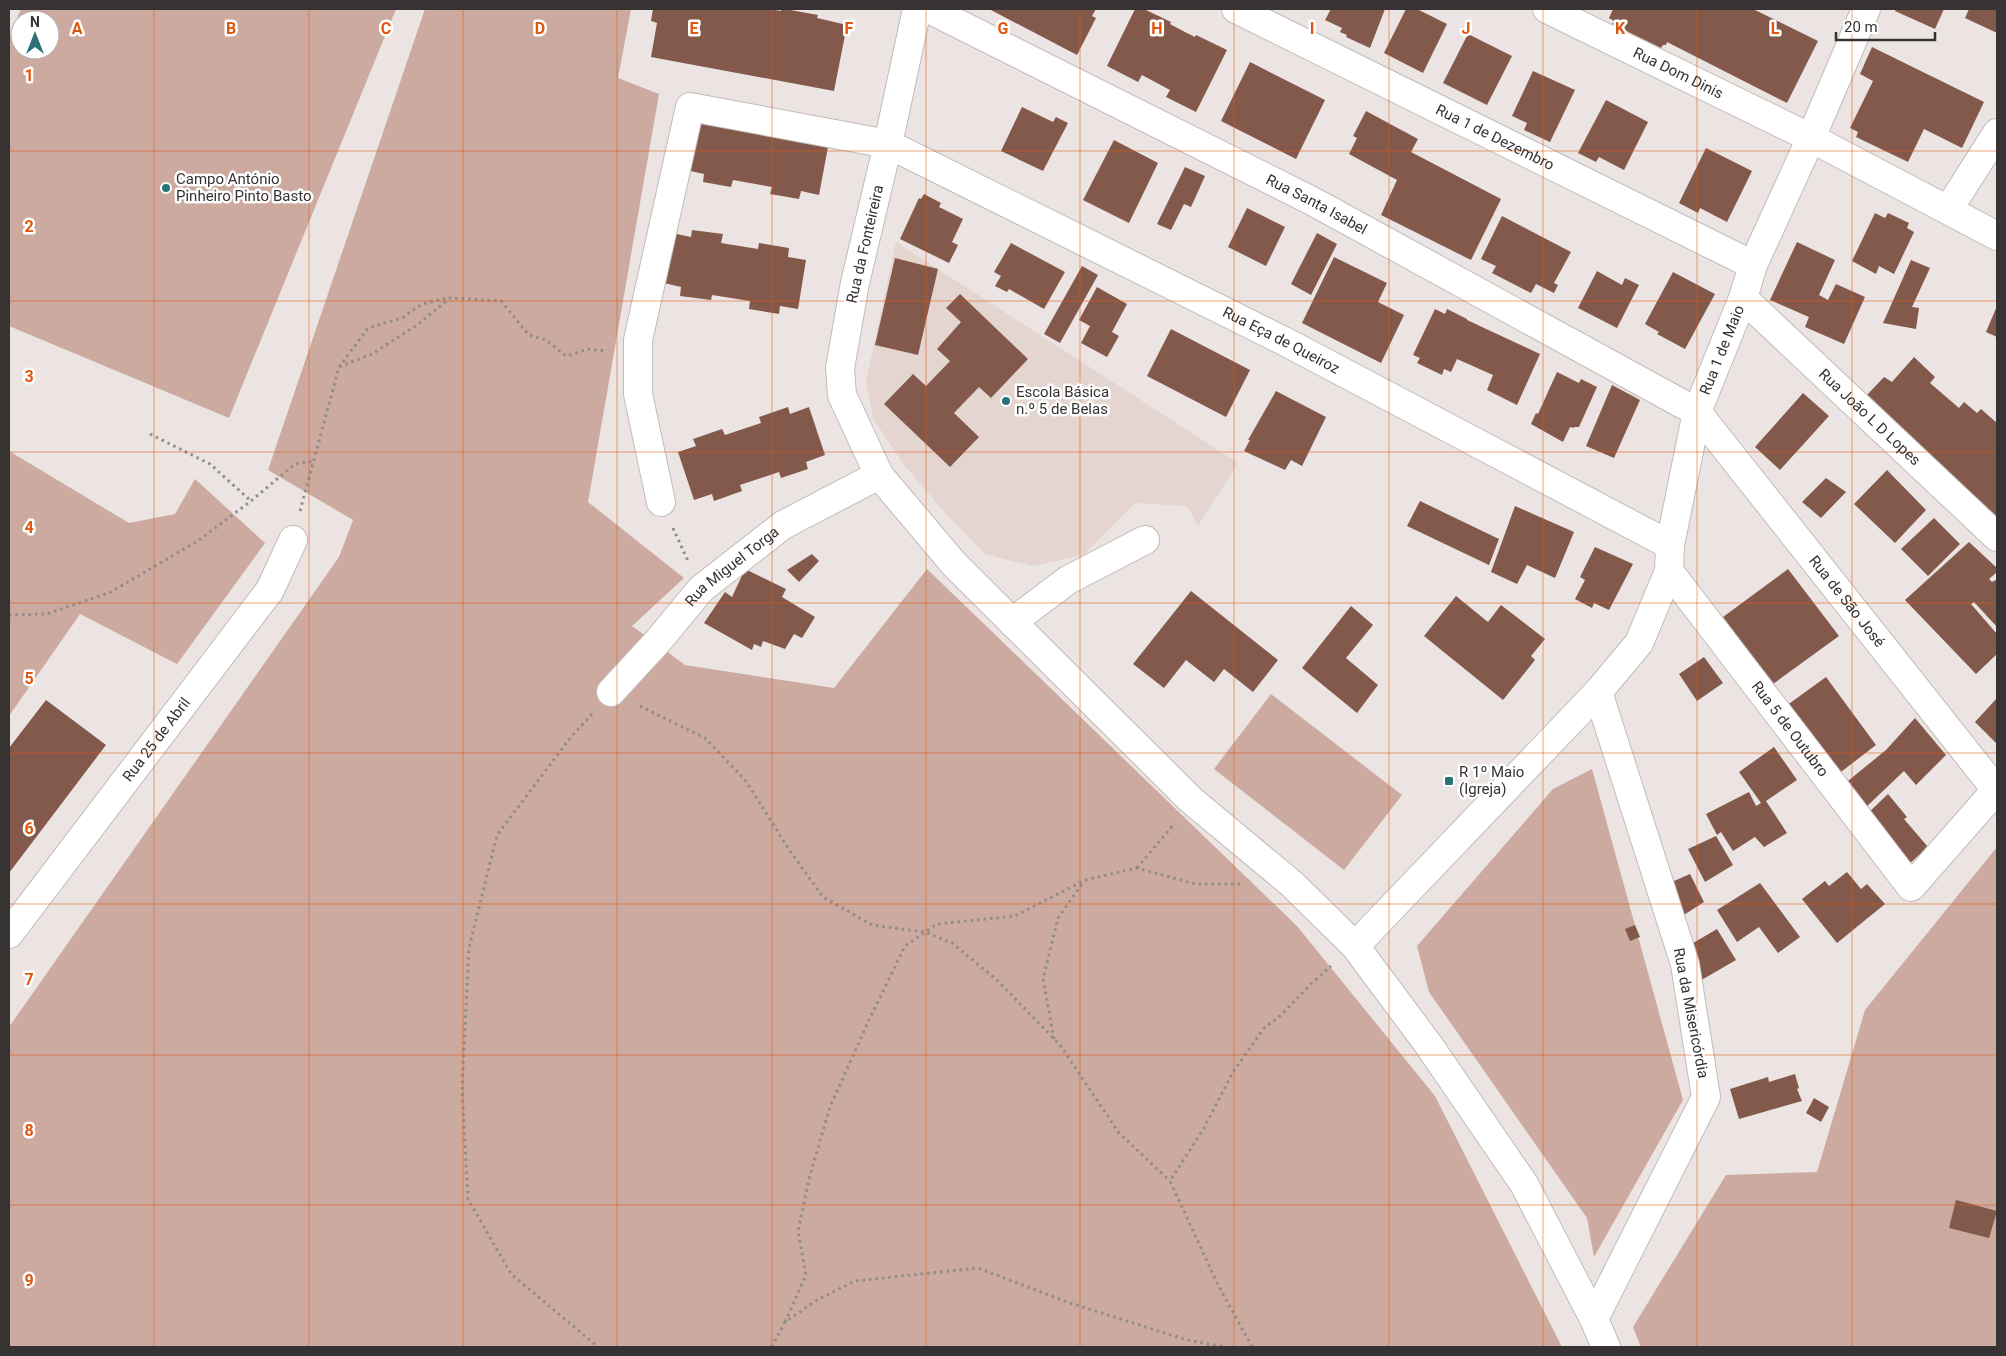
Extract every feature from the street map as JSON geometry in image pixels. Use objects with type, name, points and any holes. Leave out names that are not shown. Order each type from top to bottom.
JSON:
[{"type":"street","name":"Rua da Fonteireira","points":[[917,9],[888,144],[855,283],[840,368],[842,395],[879,475],[954,564],[1191,800],[1292,884],[1355,946],[1428,1044],[1524,1184],[1594,1319],[1606,1347]]},
{"type":"street","name":"Rua Santa Isabel","points":[[929,9],[1314,202],[1697,412]]},
{"type":"street","name":"Rua 1 de Dezembro","points":[[1236,9],[1753,265]]},
{"type":"street","name":"Rua Dom Dinis","points":[[1547,9],[1811,138],[1997,236]]},
{"type":"street","name":"Rua 1 de Maio","points":[[1355,946],[1598,692],[1640,643],[1669,571],[1670,544],[1697,412],[1743,298],[1753,265],[1811,138],[1857,12]]},
{"type":"street","name":"Rua Eça de Queiroz","points":[[638,356],[638,340],[690,107],[888,144],[1284,341],[1670,544]]},
{"type":"street","points":[[1948,210],[1997,133]]},
{"type":"street","name":"Rua João L D Lopes","points":[[1743,298],[1997,537]]},
{"type":"street","points":[[638,356],[638,394],[661,502]]},
{"type":"street","name":"Rua de São José","points":[[1697,412],[1997,790]]},
{"type":"street","name":"Rua Miguel Torga","points":[[612,692],[701,589],[783,525],[879,475]]},
{"type":"street","name":"Rua 25 de Abril","points":[[9,934],[270,590],[293,540]]},
{"type":"street","points":[[1012,622],[1068,580],[1145,540]]},
{"type":"street","name":"Rua 5 de Outubro","points":[[1669,571],[1911,887],[1997,790]]},
{"type":"street","name":"Rua da Misericórdia","points":[[1594,1319],[1706,1097],[1684,964],[1598,692]]},
{"type":"path","points":[[293,540],[339,367],[368,328],[402,318],[422,304],[450,298],[501,302],[530,335],[546,340],[566,356],[588,349],[638,356]]},
{"type":"path","points":[[339,367],[372,354],[417,324],[450,298]]},
{"type":"path","points":[[150,434],[210,464],[251,501]]},
{"type":"path","points":[[9,615],[47,614],[111,592],[199,540],[296,464],[313,461]]},
{"type":"path","points":[[661,502],[701,589]]},
{"type":"path","points":[[598,1347],[511,1274],[468,1199],[462,1088],[469,948],[497,835],[571,736],[612,692],[705,738],[746,781],[788,848],[823,897],[872,925],[924,932],[952,943],[998,981],[1060,1045],[1119,1133],[1170,1181],[1218,1284],[1252,1347]]},
{"type":"path","points":[[1137,868],[1167,834],[1191,800]]},
{"type":"path","points":[[772,1347],[806,1275],[798,1231],[810,1175],[830,1107],[905,946],[936,924],[1015,916],[1085,880],[1137,868],[1196,884],[1292,884]]},
{"type":"path","points":[[1054,1039],[1044,979],[1058,918],[1085,880]]},
{"type":"path","points":[[1170,1181],[1204,1128],[1233,1072],[1264,1028],[1280,1016],[1311,984],[1355,946]]},
{"type":"path","points":[[784,1322],[817,1300],[854,1281],[978,1268],[1070,1303],[1187,1340],[1226,1347]]},
{"type":"shaded area","name":"Campo António Pinheiro Pinto Basto","points":[[21,9],[396,9],[229,418],[9,326],[10,36],[10,60],[60,60],[60,10]]},
{"type":"shaded area","points":[[425,9],[631,9],[618,78],[659,94],[588,502],[684,578],[632,626],[685,665],[834,688],[927,569],[1297,926],[1435,1096],[1562,1347],[9,1347],[9,1027],[339,557],[353,520],[268,470]]},
{"type":"shaded area","name":"Escola Básica n.º 5 de Belas","points":[[896,242],[1238,463],[1198,526],[1187,506],[1135,503],[1083,555],[1033,566],[985,554],[946,514],[905,466],[874,420],[866,382]]},
{"type":"shaded area","points":[[9,451],[129,523],[175,514],[195,479],[265,543],[177,664],[80,614],[9,716]]},
{"type":"shaded area","points":[[1271,694],[1402,795],[1344,870],[1214,769]]},
{"type":"shaded area","points":[[1592,769],[1683,1100],[1594,1257],[1587,1218],[1429,992],[1417,946],[1553,789]]},
{"type":"shaded area","points":[[1997,847],[1997,1347],[1641,1347],[1633,1327],[1726,1175],[1817,1172],[1865,1010]]},
{"type":"building","points":[[653,9],[768,9],[781,11],[781,9],[785,9],[818,15],[817,18],[847,25],[834,91],[651,57],[657,23],[651,21]]},
{"type":"building","points":[[989,9],[1096,9],[1092,16],[1096,18],[1077,55]]},
{"type":"building","points":[[1135,9],[1144,9],[1171,22],[1170,24],[1195,37],[1196,35],[1227,50],[1196,112],[1166,97],[1170,90],[1142,75],[1138,82],[1107,66]]},
{"type":"building","points":[[1331,9],[1385,9],[1370,48],[1346,37],[1347,35],[1340,32],[1342,28],[1325,20]]},
{"type":"building","points":[[1406,9],[1417,9],[1447,24],[1423,73],[1384,53]]},
{"type":"building","points":[[1613,9],[1753,9],[1818,41],[1787,103],[1667,42],[1661,48],[1612,24],[1614,21],[1609,18]]},
{"type":"building","points":[[1896,9],[1944,9],[1935,29],[1895,11]]},
{"type":"building","points":[[1969,9],[1997,9],[1997,33],[1965,18]]},
{"type":"building","points":[[1468,34],[1512,56],[1487,105],[1443,83]]},
{"type":"building","points":[[1872,47],[1984,102],[1962,148],[1924,129],[1908,162],[1856,137],[1858,132],[1850,128],[1873,81],[1860,74]]},
{"type":"building","points":[[1250,62],[1325,100],[1296,159],[1221,121]]},
{"type":"building","points":[[1533,71],[1575,90],[1550,142],[1524,130],[1527,123],[1512,116]]},
{"type":"building","points":[[1606,100],[1648,122],[1624,170],[1599,157],[1596,162],[1578,153]]},
{"type":"building","points":[[1022,107],[1053,122],[1056,117],[1068,123],[1043,171],[1001,151]]},
{"type":"building","points":[[1366,111],[1418,139],[1411,152],[1501,199],[1471,260],[1381,215],[1397,180],[1349,154],[1357,138],[1353,136]]},
{"type":"building","points":[[695,120],[828,147],[819,195],[801,191],[799,199],[770,194],[772,187],[733,180],[731,187],[703,182],[704,174],[686,170]]},
{"type":"building","points":[[1114,140],[1158,163],[1129,223],[1083,200]]},
{"type":"building","points":[[1706,148],[1752,171],[1727,222],[1700,208],[1698,213],[1679,203]]},
{"type":"building","points":[[1185,167],[1205,176],[1191,207],[1184,204],[1171,230],[1157,224]]},
{"type":"building","points":[[924,194],[941,203],[939,207],[963,219],[952,242],[958,245],[949,263],[900,239],[919,198],[921,199]]},
{"type":"building","points":[[1247,208],[1285,227],[1266,266],[1228,247]]},
{"type":"building","points":[[1875,213],[1885,218],[1888,213],[1909,223],[1907,228],[1914,232],[1894,274],[1879,266],[1876,274],[1852,261]]},
{"type":"building","points":[[1502,216],[1571,252],[1554,283],[1558,285],[1554,293],[1536,284],[1531,293],[1492,273],[1496,266],[1481,259]]},
{"type":"building","points":[[692,230],[723,234],[721,243],[758,249],[759,243],[789,248],[788,257],[806,260],[798,309],[780,306],[779,314],[749,309],[750,301],[712,295],[711,300],[680,296],[681,287],[664,283],[672,233],[691,237]]},
{"type":"building","points":[[1317,233],[1337,244],[1311,295],[1291,284]]},
{"type":"building","points":[[1797,242],[1835,260],[1819,295],[1828,300],[1836,284],[1865,297],[1844,344],[1805,327],[1809,317],[1770,300]]},
{"type":"building","points":[[1011,243],[1065,272],[1044,309],[1009,289],[1007,292],[995,286],[1001,276],[994,272]]},
{"type":"building","points":[[1334,257],[1387,283],[1378,302],[1404,315],[1381,363],[1302,323]]},
{"type":"building","points":[[895,258],[938,269],[918,355],[875,345]]},
{"type":"building","points":[[1911,260],[1930,268],[1912,307],[1919,308],[1916,329],[1883,323]]},
{"type":"building","points":[[1082,266],[1098,275],[1060,343],[1044,334]]},
{"type":"building","points":[[1597,271],[1622,285],[1625,278],[1639,285],[1617,328],[1578,308]]},
{"type":"building","points":[[1673,272],[1715,294],[1685,349],[1657,334],[1659,332],[1645,324]]},
{"type":"building","points":[[1097,287],[1127,304],[1112,332],[1119,336],[1107,357],[1081,343],[1090,326],[1079,320]]},
{"type":"building","points":[[960,294],[1028,359],[991,398],[979,387],[954,413],[979,437],[950,467],[884,404],[913,374],[926,386],[950,361],[937,349],[961,322],[946,308]]},
{"type":"building","points":[[1997,306],[1997,337],[1986,332]]},
{"type":"building","points":[[1435,309],[1445,314],[1447,309],[1540,354],[1517,405],[1487,390],[1493,375],[1457,359],[1451,372],[1444,369],[1442,375],[1417,363],[1420,358],[1413,355]]},
{"type":"building","points":[[1171,329],[1250,370],[1226,417],[1147,376]]},
{"type":"building","points":[[1914,357],[1935,377],[1930,383],[1959,408],[1964,402],[1977,413],[1981,409],[1997,423],[1997,518],[1867,395],[1884,377],[1892,382]]},
{"type":"building","points":[[1557,372],[1579,383],[1581,379],[1597,387],[1579,427],[1570,427],[1563,442],[1531,424],[1536,413],[1538,414]]},
{"type":"building","points":[[1612,385],[1640,400],[1614,458],[1586,446]]},
{"type":"building","points":[[1276,391],[1326,417],[1302,466],[1291,460],[1285,470],[1244,451],[1250,440],[1248,440]]},
{"type":"building","points":[[1803,393],[1829,416],[1780,470],[1755,447]]},
{"type":"building","points":[[788,407],[790,414],[809,407],[825,455],[806,462],[808,469],[781,478],[779,472],[740,485],[742,491],[714,501],[712,494],[694,500],[678,452],[696,446],[693,439],[722,429],[725,435],[761,423],[759,417]]},
{"type":"building","points":[[1887,470],[1926,510],[1895,543],[1854,504]]},
{"type":"building","points":[[1826,478],[1846,492],[1821,518],[1802,502]]},
{"type":"building","points":[[1420,501],[1499,539],[1489,565],[1407,526]]},
{"type":"building","points":[[1515,506],[1574,532],[1555,578],[1527,565],[1517,584],[1491,572]]},
{"type":"building","points":[[1934,518],[1960,544],[1928,576],[1901,549]]},
{"type":"building","points":[[1969,542],[1997,568],[1997,572],[1989,579],[1992,582],[1995,580],[1997,582],[1997,627],[1974,602],[1971,604],[1997,634],[1997,654],[1976,674],[1905,600]]},
{"type":"building","points":[[1595,547],[1633,564],[1609,610],[1594,603],[1592,608],[1575,599],[1585,580],[1580,577]]},
{"type":"building","points":[[812,554],[819,561],[799,582],[787,570]]},
{"type":"building","points":[[745,569],[786,589],[782,597],[815,617],[802,638],[794,634],[785,649],[763,641],[761,647],[754,644],[752,650],[704,623],[725,592],[732,597]]},
{"type":"building","points":[[1788,569],[1839,636],[1773,684],[1723,617]]},
{"type":"building","points":[[1191,591],[1278,660],[1253,692],[1224,669],[1214,682],[1186,660],[1164,688],[1133,664]]},
{"type":"building","points":[[1456,596],[1488,622],[1501,605],[1545,639],[1531,656],[1535,660],[1503,700],[1424,636]]},
{"type":"building","points":[[1351,606],[1373,625],[1346,658],[1378,685],[1357,713],[1302,668]]},
{"type":"building","points":[[1704,657],[1723,683],[1697,701],[1679,674]]},
{"type":"building","points":[[1826,677],[1876,745],[1837,775],[1786,706]]},
{"type":"building","points":[[1997,698],[1997,744],[1975,722]]},
{"type":"building","points":[[46,700],[106,745],[9,873],[9,748]]},
{"type":"building","points":[[1915,718],[1946,755],[1916,785],[1904,771],[1864,809],[1843,785],[1886,750]]},
{"type":"building","points":[[1774,747],[1797,780],[1766,801],[1787,833],[1764,847],[1755,837],[1733,851],[1721,832],[1717,835],[1706,814],[1749,792],[1756,806],[1761,803],[1739,772]]},
{"type":"building","points":[[1888,794],[1907,817],[1904,819],[1928,847],[1908,865],[1864,817]]},
{"type":"building","points":[[1716,836],[1733,865],[1705,882],[1688,849]]},
{"type":"building","points":[[1847,872],[1861,889],[1867,884],[1885,904],[1837,943],[1802,899],[1825,881],[1829,886]]},
{"type":"building","points":[[1690,874],[1704,902],[1676,920],[1665,885]]},
{"type":"building","points":[[1760,883],[1800,937],[1778,953],[1759,927],[1737,942],[1717,910]]},
{"type":"building","points":[[1635,925],[1640,937],[1630,941],[1625,929]]},
{"type":"building","points":[[1717,929],[1736,960],[1698,982],[1688,946]]},
{"type":"building","points":[[1795,1074],[1799,1088],[1797,1089],[1802,1101],[1739,1119],[1730,1089],[1768,1077],[1769,1082]]},
{"type":"building","points":[[1814,1098],[1829,1107],[1821,1122],[1806,1113]]},
{"type":"building","points":[[1956,1200],[1997,1211],[1989,1238],[1949,1228]]},
{"type":"place","name":"Campo António Pinheiro Pinto Basto","points":[[166,188]]},
{"type":"place","name":"Escola Básica n.º 5 de Belas","points":[[1006,401]]},
{"type":"place","name":"R 1º Maio (Igreja)","points":[[1449,781]]}]
